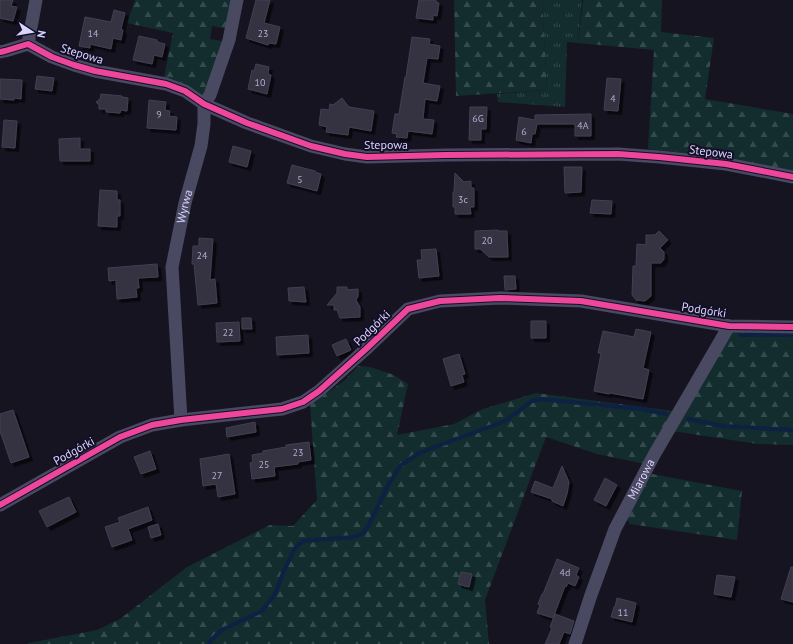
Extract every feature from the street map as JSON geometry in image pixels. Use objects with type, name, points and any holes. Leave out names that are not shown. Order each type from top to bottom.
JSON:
[{"type":"street","points":[[0,52],[28,44],[36,0]]},
{"type":"street","name":"Wyrwa","points":[[181,420],[172,267],[185,203],[201,146],[204,124],[204,104],[210,95],[230,40],[238,0]]},
{"type":"street","name":"Stepowa","points":[[28,44],[52,57],[74,65],[95,71],[166,84],[185,91],[204,104],[247,123],[311,146],[367,158],[445,155],[618,154],[726,164],[793,177]]},
{"type":"street","name":"Podgórki","points":[[0,505],[120,437],[152,425],[181,420],[282,410],[303,402],[319,392],[366,350],[408,309],[440,301],[500,298],[581,301],[729,326],[793,326]]},
{"type":"street","name":"Miarowa","points":[[575,644],[615,528],[654,455],[729,326]]},
{"type":"green space","points":[[135,0],[234,0],[227,29],[212,26],[210,39],[222,41],[204,97],[164,77],[173,33],[127,23]]},
{"type":"green space","points":[[454,0],[542,0],[547,90],[456,96]]},
{"type":"green space","points":[[542,0],[582,0],[578,43],[567,42],[565,107],[498,102],[497,94],[547,90]]},
{"type":"green space","points":[[583,0],[662,0],[661,32],[714,38],[705,99],[793,114],[793,171],[701,155],[648,149],[654,50],[578,43]]},
{"type":"green space","points":[[733,329],[793,330],[793,445],[758,444],[672,431]]},
{"type":"green space","points":[[358,366],[370,367],[394,375],[408,384],[397,435],[454,424],[483,409],[536,393],[673,411],[645,464],[597,454],[546,437],[485,600],[489,644],[28,644],[97,630],[120,619],[187,567],[270,525],[293,526],[317,500],[310,405],[344,381]]},
{"type":"green space","points":[[647,473],[742,491],[737,540],[630,524],[626,518]]},
{"type":"building","points":[[0,0],[13,0],[11,6],[17,7],[13,21],[0,18]]},
{"type":"building","points":[[256,0],[270,0],[264,23],[280,27],[276,44],[269,43],[268,45],[246,38]]},
{"type":"building","points":[[419,0],[436,0],[436,2],[439,3],[437,16],[433,15],[433,20],[416,18]]},
{"type":"building","points":[[114,10],[125,13],[121,29],[123,30],[121,40],[113,38],[111,49],[90,44],[90,48],[79,46],[85,17],[111,22]]},
{"type":"building","points":[[139,36],[157,40],[157,42],[165,44],[162,57],[154,55],[152,64],[133,60]]},
{"type":"building","points":[[412,37],[430,39],[429,44],[440,46],[438,59],[427,58],[423,83],[440,86],[437,101],[425,99],[423,119],[434,120],[432,134],[408,131],[407,138],[396,137],[397,134],[392,133],[395,114],[399,114]]},
{"type":"building","points":[[256,64],[269,67],[268,74],[271,75],[267,94],[248,89],[252,70],[254,71]]},
{"type":"building","points":[[37,76],[54,78],[52,91],[35,89]]},
{"type":"building","points":[[607,78],[621,79],[618,111],[604,110]]},
{"type":"building","points":[[0,79],[22,80],[21,99],[0,99]]},
{"type":"building","points":[[101,94],[128,98],[127,111],[121,110],[120,113],[106,112],[106,109],[99,109],[99,105],[96,102],[100,99]]},
{"type":"building","points":[[342,98],[349,107],[374,111],[371,131],[349,127],[348,135],[326,132],[327,127],[319,125],[321,109],[329,110],[330,104],[333,105]]},
{"type":"building","points":[[149,100],[166,102],[165,110],[170,111],[169,116],[177,117],[176,130],[147,128]]},
{"type":"building","points":[[470,107],[487,107],[486,129],[481,129],[481,140],[469,140]]},
{"type":"building","points":[[591,114],[591,136],[575,136],[575,124],[537,124],[535,134],[532,134],[531,143],[516,140],[519,117],[535,120],[535,115]]},
{"type":"building","points":[[4,120],[17,121],[15,148],[2,147]]},
{"type":"building","points":[[80,138],[80,149],[90,149],[90,161],[60,161],[59,139]]},
{"type":"building","points":[[233,146],[251,151],[247,167],[229,162]]},
{"type":"building","points":[[292,165],[321,174],[317,191],[287,183]]},
{"type":"building","points":[[564,167],[582,167],[581,192],[565,193]]},
{"type":"building","points":[[455,173],[464,182],[471,181],[471,188],[474,188],[474,207],[470,207],[471,214],[455,214],[455,207],[453,207],[453,192]]},
{"type":"building","points":[[100,190],[117,191],[117,200],[120,200],[120,216],[117,216],[117,227],[98,226]]},
{"type":"building","points":[[592,200],[612,201],[611,214],[590,213]]},
{"type":"building","points":[[475,231],[507,231],[508,257],[489,257],[480,249],[475,249]]},
{"type":"building","points":[[659,231],[668,240],[660,248],[664,252],[664,259],[661,263],[651,263],[651,296],[645,301],[636,300],[632,295],[633,266],[636,266],[637,244],[646,245],[646,235],[655,235]]},
{"type":"building","points":[[199,238],[213,239],[210,280],[215,279],[217,303],[198,305],[194,264],[192,264],[193,246],[199,246]]},
{"type":"building","points":[[436,249],[439,276],[419,278],[417,260],[422,260],[421,250]]},
{"type":"building","points":[[157,264],[158,277],[138,278],[139,288],[136,288],[137,297],[117,299],[116,280],[109,281],[108,268]]},
{"type":"building","points":[[504,276],[515,276],[516,289],[505,290]]},
{"type":"building","points":[[304,287],[306,302],[289,301],[288,288]]},
{"type":"building","points":[[337,287],[347,287],[347,290],[358,289],[358,296],[356,300],[360,307],[360,317],[340,318],[337,310],[334,310],[334,305],[327,305],[337,293]]},
{"type":"building","points":[[242,318],[251,318],[252,329],[242,329]]},
{"type":"building","points":[[531,321],[546,321],[546,338],[531,338]]},
{"type":"building","points":[[239,322],[240,341],[217,342],[216,323]]},
{"type":"building","points":[[636,329],[651,332],[643,368],[649,370],[643,399],[594,391],[601,353],[598,353],[603,331],[634,337]]},
{"type":"building","points":[[308,335],[309,353],[277,355],[276,337]]},
{"type":"building","points":[[346,339],[351,350],[337,356],[332,345]]},
{"type":"building","points":[[459,354],[465,374],[462,375],[464,382],[451,386],[443,359]]},
{"type":"building","points":[[13,410],[29,457],[11,463],[0,431],[0,414]]},
{"type":"building","points":[[255,422],[256,432],[227,437],[226,428]]},
{"type":"building","points":[[309,442],[311,460],[298,462],[298,464],[274,467],[275,476],[252,479],[250,463],[253,462],[252,455],[263,453],[263,451],[286,447],[286,445]]},
{"type":"building","points":[[150,451],[156,469],[141,474],[134,457]]},
{"type":"building","points":[[229,454],[235,494],[218,497],[216,484],[203,486],[200,459]]},
{"type":"building","points":[[562,466],[569,482],[563,506],[552,501],[552,499],[531,492],[535,481],[553,488]]},
{"type":"building","points":[[605,478],[617,485],[606,506],[594,500]]},
{"type":"building","points":[[69,497],[76,512],[47,527],[39,511]]},
{"type":"building","points":[[148,507],[152,520],[128,529],[132,540],[112,547],[105,527],[120,522],[118,518]]},
{"type":"building","points":[[158,524],[161,535],[151,538],[148,527]]},
{"type":"building","points":[[557,559],[579,568],[576,575],[579,577],[575,586],[568,583],[566,587],[565,586],[553,618],[537,613],[540,605],[538,604]]},
{"type":"building","points":[[791,567],[793,567],[793,602],[781,599]]},
{"type":"building","points":[[461,572],[472,574],[469,587],[458,584]]},
{"type":"building","points":[[717,575],[735,577],[731,597],[714,594]]},
{"type":"building","points":[[617,598],[636,603],[632,622],[611,617]]},
{"type":"building","points":[[555,614],[574,621],[570,634],[564,632],[559,644],[545,644],[552,628],[550,627]]},
{"type":"waterway","points":[[740,335],[793,335]]},
{"type":"waterway","points":[[209,644],[211,640],[222,630],[262,611],[275,594],[295,548],[303,541],[354,537],[362,534],[369,525],[387,487],[400,466],[419,453],[505,421],[532,401],[541,399],[641,409],[666,414]]},
{"type":"waterway","points":[[688,419],[723,426],[793,430]]},
{"type":"cycle path","points":[[0,52],[28,44],[52,57],[74,65],[95,71],[166,84],[185,91],[204,104],[247,123],[311,146],[345,154],[367,157],[618,154],[726,164],[793,177]]},
{"type":"cycle path","points":[[0,505],[120,437],[152,425],[181,420],[282,409],[303,402],[319,391],[408,309],[440,301],[500,298],[581,301],[729,326],[793,327]]}]
